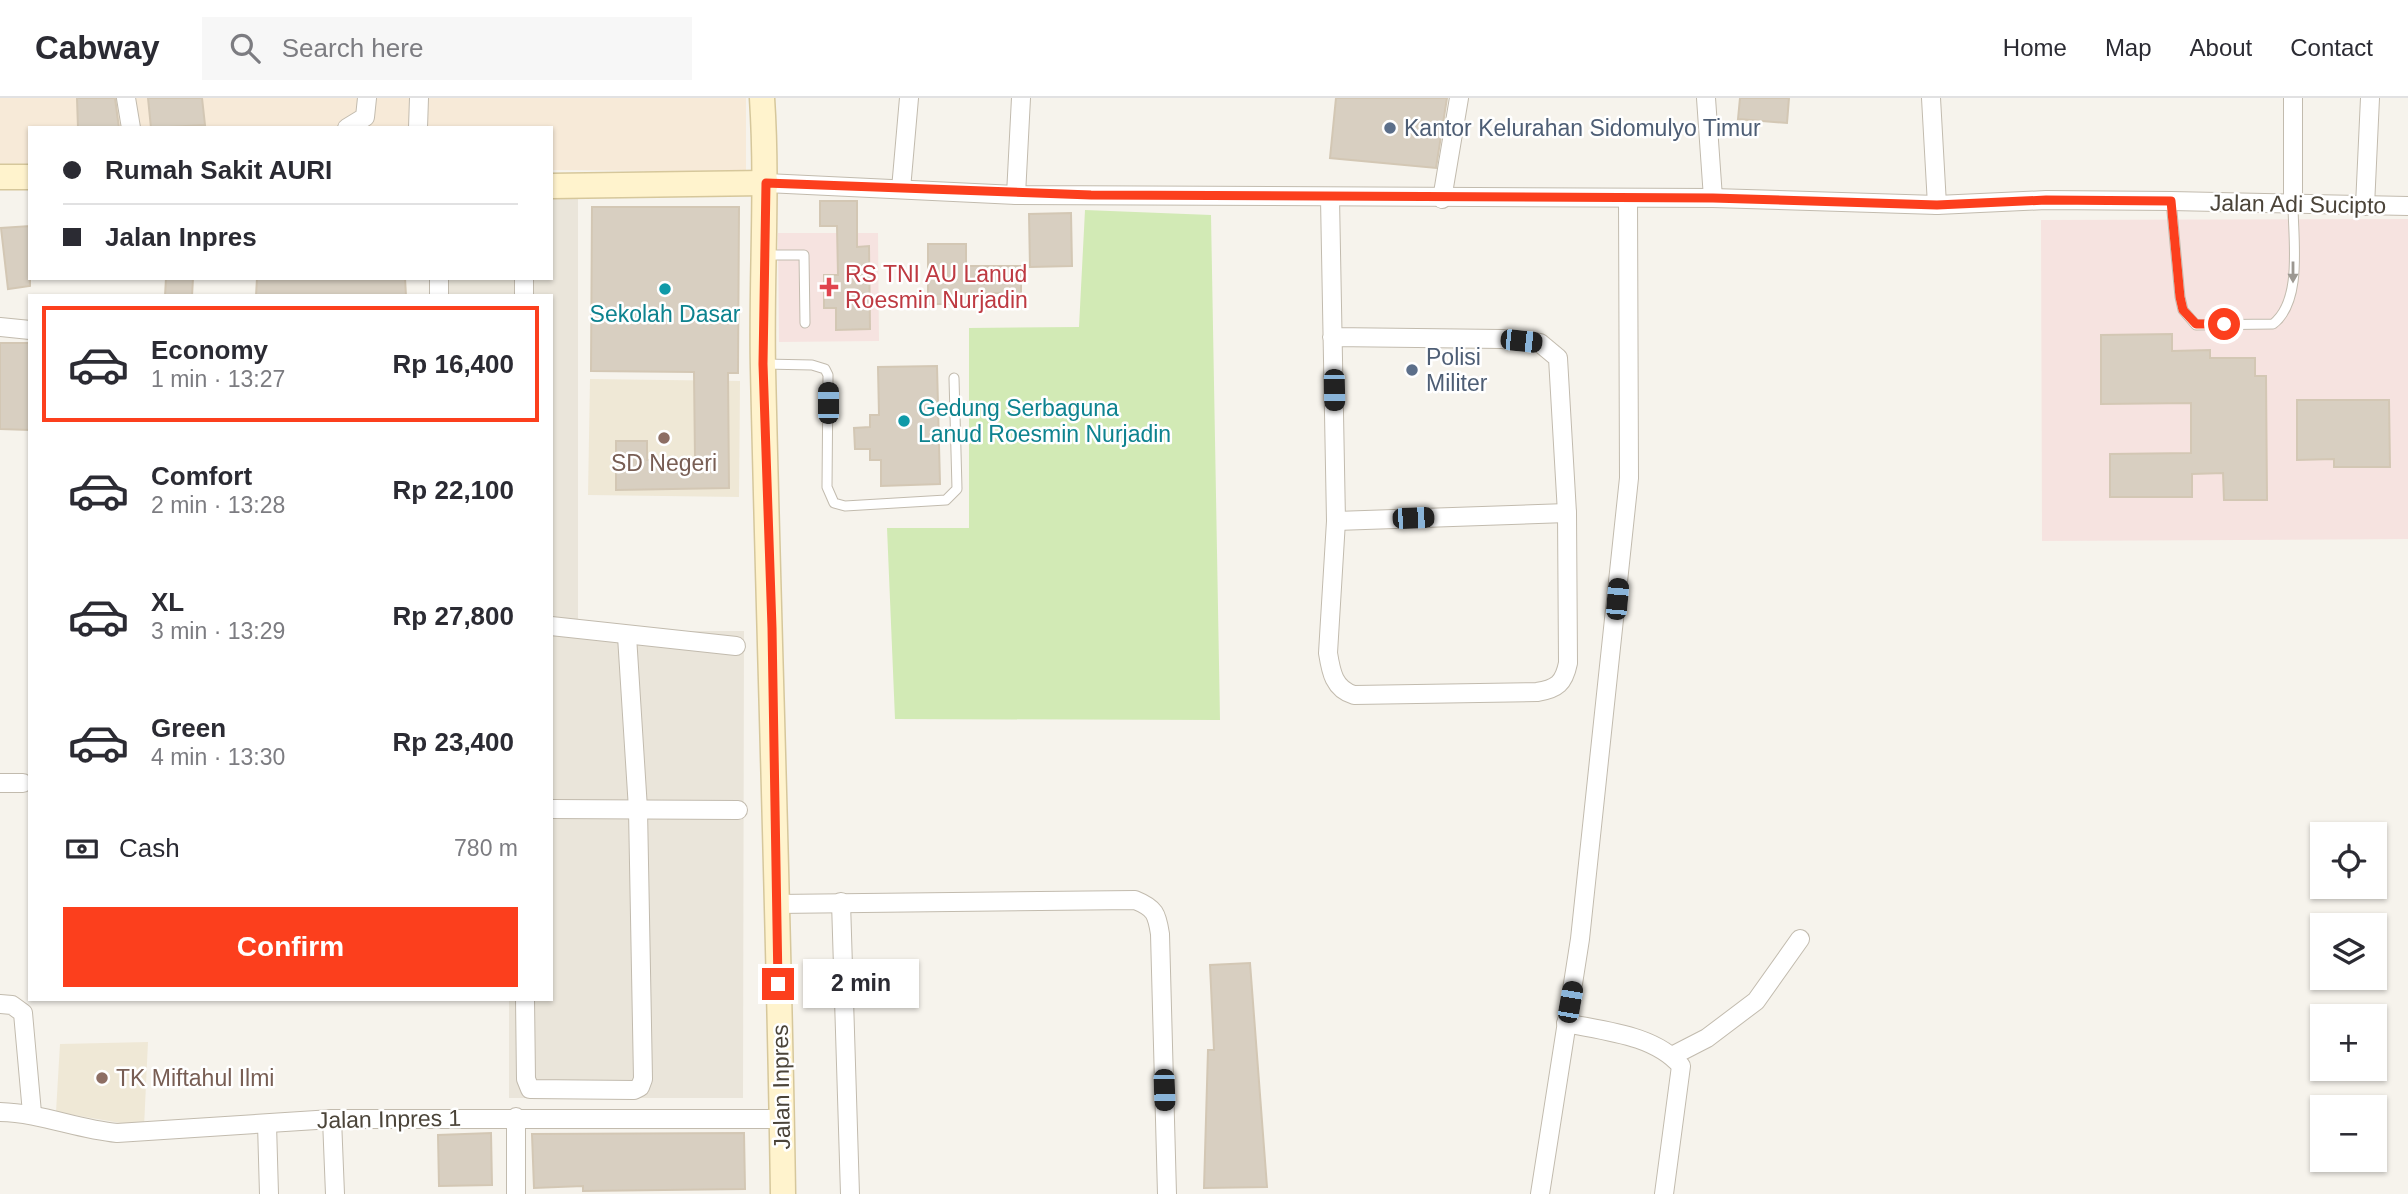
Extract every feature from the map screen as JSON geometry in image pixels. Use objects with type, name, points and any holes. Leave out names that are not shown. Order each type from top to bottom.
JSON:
[{"type":"main road","name":"Jalan Inpres","points":[[762,98],[766,183],[763,364],[772,628],[783,1194]]},
{"type":"main road","points":[[0,177],[28,177]]},
{"type":"main road","name":"Jalan Adi Sucipto","points":[[553,186],[766,183]]},
{"type":"street","points":[[126,98],[131,126]]},
{"type":"street","points":[[350,126],[365,117],[367,98]]},
{"type":"street","points":[[418,126],[419,98]]},
{"type":"street","points":[[901,189],[908,98]]},
{"type":"street","points":[[1016,194],[1021,98]]},
{"type":"street","points":[[1442,199],[1459,98]]},
{"type":"street","points":[[1706,98],[1713,198]]},
{"type":"street","points":[[1931,98],[1937,205]]},
{"type":"street","points":[[2293,98],[2293,204]]},
{"type":"street","points":[[2365,206],[2370,98]]},
{"type":"street","name":"Jalan Adi Sucipto","points":[[766,183],[1016,194],[1442,199],[1713,198],[1937,205],[2046,200],[2408,206]]},
{"type":"street","points":[[1331,198],[1332,337],[1336,521],[1328,653],[1331,674],[1344,692],[1354,695],[1551,690],[1560,684],[1568,663],[1567,513],[1558,358],[1540,343],[1502,339],[1332,337]]},
{"type":"street","points":[[1540,1194],[1582,926],[1629,478],[1628,198]]},
{"type":"street","points":[[0,327],[28,330]]},
{"type":"street","points":[[1336,521],[1567,513]]},
{"type":"street","points":[[553,626],[736,646]]},
{"type":"street","points":[[525,1001],[526,1079],[530,1089],[635,1090],[640,1087],[643,1079],[638,809],[627,636]]},
{"type":"street","points":[[0,783],[23,783]]},
{"type":"street","points":[[553,809],[738,810]]},
{"type":"street","points":[[776,904],[1135,900],[1151,906],[1157,915],[1160,934],[1167,1194]]},
{"type":"street","points":[[841,902],[850,1194]]},
{"type":"street","points":[[1672,1056],[1707,1038],[1756,1002],[1800,939]]},
{"type":"street","points":[[0,1004],[12,1005],[23,1013],[32,1113]]},
{"type":"street","points":[[1566,1023],[1634,1038],[1672,1056],[1681,1066],[1664,1194]]},
{"type":"street","name":"Jalan Inpres 1","points":[[0,1112],[32,1113],[89,1131],[117,1133],[332,1119],[782,1119]]},
{"type":"street","points":[[516,1117],[516,1194]]},
{"type":"street","points":[[332,1119],[335,1194]]},
{"type":"street","points":[[267,1124],[269,1194]]},
{"type":"lane","points":[[2171,201],[2180,297],[2183,310],[2196,324],[2273,324],[2282,317],[2293,294],[2293,204]]},
{"type":"lane","points":[[765,255],[804,255],[805,323]]},
{"type":"lane","points":[[763,364],[812,365],[825,369],[828,376],[827,487],[834,503],[845,506],[946,500],[954,495],[957,489],[954,378]]},
{"type":"shaded area","points":[[0,98],[746,98],[746,172],[553,170],[553,126],[28,126],[28,166],[0,166]]},
{"type":"shaded area","points":[[553,198],[578,199],[578,631],[744,631],[743,1098],[509,1098],[509,1001],[553,1001],[553,294],[444,294],[444,280],[553,280]]},
{"type":"shaded area","points":[[2408,219],[2408,539],[2042,541],[2041,220]]},
{"type":"shaded area","name":"RS TNI AU Lanud Roesmin Nurjadin","points":[[778,233],[878,233],[879,341],[779,342]]},
{"type":"shaded area","name":"SD Negeri","points":[[590,379],[740,381],[739,497],[588,495]]},
{"type":"shaded area","name":"TK Miftahul Ilmi","points":[[148,1042],[144,1127],[56,1112],[60,1044]]},
{"type":"green space","points":[[1085,210],[1211,215],[1220,720],[895,719],[887,528],[969,528],[969,328],[1079,327]]},
{"type":"building","points":[[77,98],[115,98],[119,126],[78,126]]},
{"type":"building","points":[[148,98],[202,98],[205,125],[151,126]]},
{"type":"building","name":"Kantor Kelurahan Sidomulyo Timur","points":[[1336,98],[1447,98],[1436,168],[1330,158]]},
{"type":"building","points":[[1740,98],[1789,98],[1787,123],[1738,119]]},
{"type":"building","points":[[820,201],[857,201],[857,247],[869,246],[870,329],[836,330],[836,308],[824,308],[824,275],[838,275],[837,226],[820,226]]},
{"type":"building","name":"Sekolah Dasar","points":[[592,207],[739,207],[738,373],[728,373],[729,488],[616,490],[616,441],[647,441],[647,460],[695,459],[694,372],[591,371]]},
{"type":"building","points":[[1071,213],[1072,266],[1030,267],[1029,214]]},
{"type":"building","points":[[28,226],[30,286],[8,289],[1,228]]},
{"type":"building","points":[[928,244],[966,244],[966,266],[1021,266],[1021,293],[966,293],[966,304],[928,304]]},
{"type":"building","points":[[166,280],[193,280],[192,294],[165,294]]},
{"type":"building","points":[[257,280],[405,280],[406,294],[256,294]]},
{"type":"building","points":[[2172,334],[2172,351],[2210,350],[2210,358],[2255,358],[2255,376],[2266,376],[2267,500],[2224,500],[2223,473],[2192,474],[2192,497],[2110,497],[2110,454],[2191,453],[2191,403],[2101,404],[2101,335]]},
{"type":"building","points":[[0,343],[28,343],[28,430],[0,429]]},
{"type":"building","name":"Gedung Serbaguna Lanud Roesmin Nurjadin","points":[[937,366],[940,484],[881,486],[881,460],[870,460],[870,449],[855,449],[854,428],[870,427],[870,415],[879,415],[878,367]]},
{"type":"building","points":[[2297,400],[2389,400],[2390,467],[2334,467],[2334,459],[2297,460]]},
{"type":"building","points":[[1250,963],[1267,1187],[1204,1188],[1208,1050],[1214,1050],[1210,965]]},
{"type":"building","points":[[491,1133],[492,1185],[439,1186],[438,1135]]},
{"type":"building","points":[[744,1133],[745,1189],[583,1191],[583,1186],[534,1188],[532,1134]]},
{"type":"place","name":"Kantor Kelurahan Sidomulyo Timur","points":[[1390,128]]},
{"type":"place","name":"RS TNI AU Lanud Roesmin Nurjadin","points":[[829,287]]},
{"type":"place","name":"Sekolah Dasar","points":[[665,289]]},
{"type":"place","name":"Polisi Militer","points":[[1412,370]]},
{"type":"place","name":"Gedung Serbaguna Lanud Roesmin Nurjadin","points":[[904,421]]},
{"type":"place","name":"SD Negeri","points":[[664,438]]},
{"type":"place","name":"TK Miftahul Ilmi","points":[[102,1078]]},
{"type":"route","points":[[778,984],[772,628],[763,364],[766,183],[1091,195],[1442,199],[1713,198],[1937,205],[2046,200],[2171,201],[2183,310],[2196,324],[2224,324]]}]
